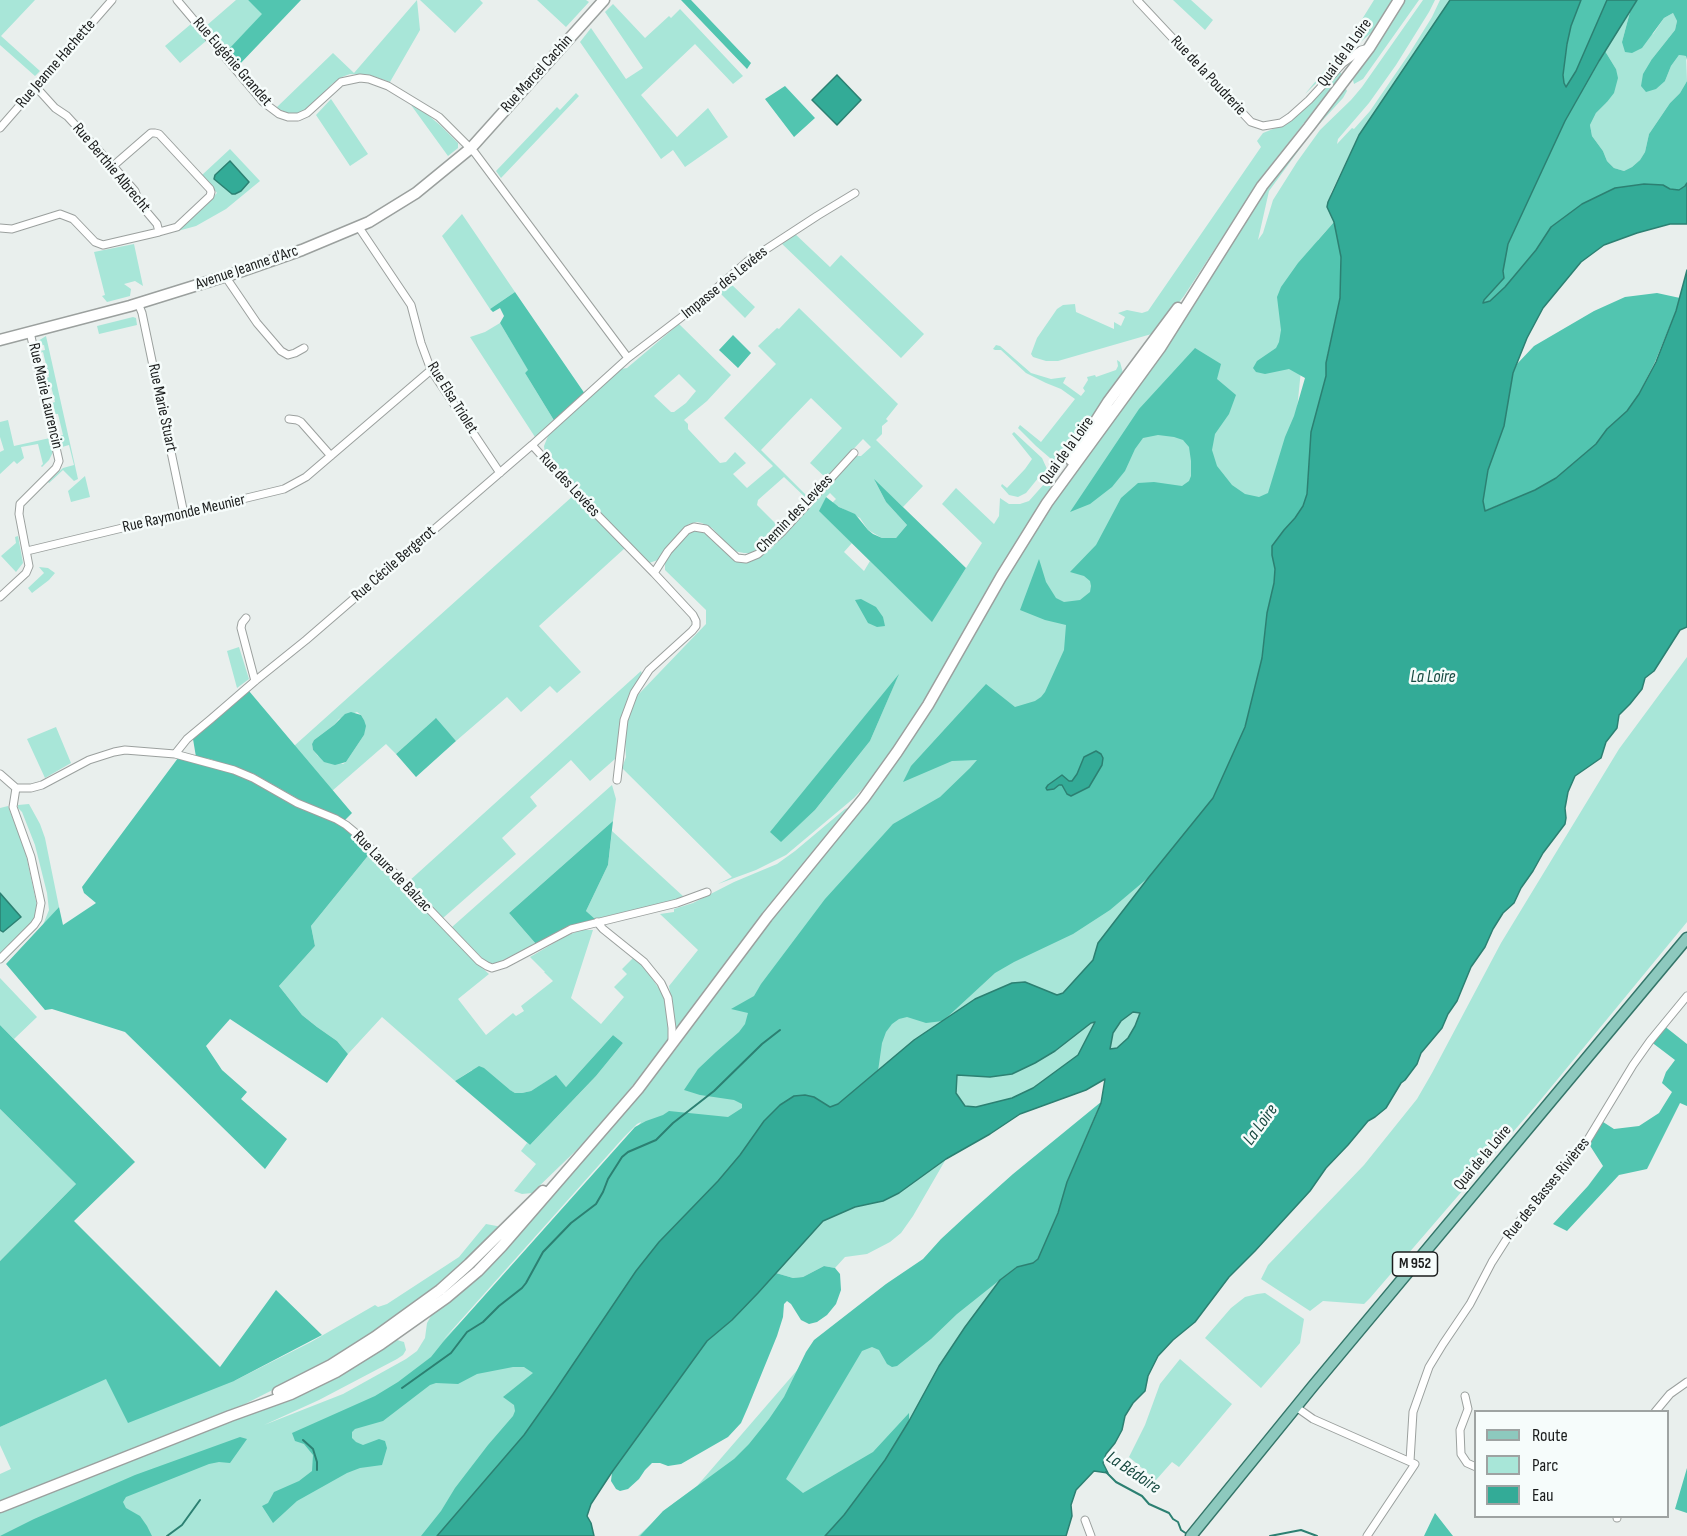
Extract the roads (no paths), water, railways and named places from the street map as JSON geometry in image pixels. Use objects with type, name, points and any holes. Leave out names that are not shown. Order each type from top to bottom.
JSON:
[{"type":"main road","name":"Rue Marcel Cachin","points":[[471,148],[604,0]]},
{"type":"main road","name":"Quai de la Loire","points":[[0,1507],[230,1416],[331,1365],[375,1337],[440,1290],[578,1157],[638,1089],[767,917],[864,798],[897,752],[928,705],[1001,577],[1047,504],[1160,348],[1262,186],[1369,48],[1399,0]]},
{"type":"main road","name":"Avenue Jeanne d'Arc","points":[[0,340],[138,303],[302,250],[378,216],[416,193],[471,148]]},
{"type":"main road","name":"Quai de la Loire","points":[[1299,1403],[1687,938]]},
{"type":"main road","name":"M 952","points":[[1195,1531],[1299,1403]]},
{"type":"street","name":"Rue Jeanne Hachette","points":[[0,128],[112,0]]},
{"type":"street","name":"Rue Eugénie Grandet","points":[[177,0],[263,102],[279,114],[298,117],[308,113],[341,82],[354,78],[369,79],[388,86],[439,117],[471,148]]},
{"type":"street","name":"Rue de la Poudrerie","points":[[1137,0],[1251,122],[1263,126],[1281,123],[1290,117],[1343,63],[1361,50],[1369,48]]},
{"type":"street","name":"Rue Berthie Albrecht","points":[[0,228],[12,229],[60,214],[73,219],[95,242],[103,245],[159,232],[157,224],[140,204],[135,191],[67,116],[55,108],[36,87]]},
{"type":"street","points":[[113,166],[155,132],[210,189],[212,192],[210,196],[177,227],[159,232]]},
{"type":"street","points":[[471,148],[628,358]]},
{"type":"street","name":"Impasse des Levées","points":[[628,358],[696,306],[748,261],[855,193]]},
{"type":"street","name":"Rue Elsa Triolet","points":[[358,226],[411,305],[421,344],[431,370],[500,473]]},
{"type":"street","points":[[225,276],[257,323],[281,351],[288,355],[304,348]]},
{"type":"street","name":"Rue Marie Stuart","points":[[138,303],[184,514]]},
{"type":"street","name":"Rue Marie Laurencin","points":[[27,551],[19,514],[20,504],[56,468],[60,457],[30,332]]},
{"type":"street","name":"Rue des Levées","points":[[617,780],[624,720],[634,693],[649,670],[688,636],[696,624],[693,615],[532,445],[628,358]]},
{"type":"street","name":"Rue Raymonde Meunier","points":[[27,551],[284,489],[306,477],[431,370]]},
{"type":"street","points":[[289,419],[301,422],[331,456]]},
{"type":"street","name":"Rue Cécile Bergerot","points":[[175,754],[187,739],[306,640],[532,445]]},
{"type":"street","name":"Chemin des Levées","points":[[654,573],[668,551],[687,530],[694,526],[706,529],[737,558],[746,559],[758,554],[782,532],[854,453]]},
{"type":"street","points":[[0,597],[28,569],[27,551]]},
{"type":"street","points":[[246,618],[241,628],[255,681]]},
{"type":"street","name":"Rue Laure de Balzac","points":[[16,788],[35,787],[83,763],[114,752],[138,750],[175,754],[234,770],[297,803],[346,825],[479,961],[492,968],[505,964],[579,926],[677,903],[707,891]]},
{"type":"street","points":[[0,774],[16,788],[13,807],[31,857],[40,903],[38,919],[34,926],[0,959]]},
{"type":"street","points":[[597,922],[644,962],[661,983],[668,998],[672,1028],[671,1047]]},
{"type":"street","name":"Rue des Basses Rivières","points":[[1412,1463],[1413,1412],[1429,1367],[1467,1309],[1513,1229],[1587,1141],[1633,1065],[1687,996]]},
{"type":"street","points":[[1657,1410],[1670,1394],[1687,1382]]},
{"type":"street","points":[[1465,1396],[1468,1409],[1460,1430],[1461,1454],[1467,1463],[1474,1466]]},
{"type":"street","points":[[1299,1403],[1313,1419],[1412,1463],[1367,1536]]},
{"type":"street","points":[[1084,1520],[1091,1536]]},
{"type":"water","name":"La Loire","points":[[1450,0],[1581,0],[1567,44],[1563,75],[1566,87],[1576,71],[1607,0],[1637,0],[1565,121],[1508,244],[1503,271],[1504,278],[1483,303],[1490,301],[1505,287],[1536,250],[1551,227],[1582,204],[1615,188],[1644,184],[1663,185],[1679,190],[1687,183],[1687,224],[1670,224],[1604,245],[1581,262],[1543,308],[1527,338],[1513,373],[1504,426],[1488,470],[1483,501],[1485,511],[1535,490],[1556,478],[1596,444],[1607,429],[1627,411],[1656,362],[1676,311],[1687,270],[1687,627],[1680,630],[1654,671],[1645,678],[1642,689],[1619,715],[1617,728],[1606,742],[1601,758],[1575,776],[1568,792],[1565,824],[1543,853],[1514,903],[1503,913],[1493,929],[1485,947],[1471,967],[1457,1001],[1442,1028],[1421,1053],[1417,1064],[1401,1083],[1386,1108],[1368,1121],[1326,1168],[1310,1191],[1229,1277],[1195,1322],[1158,1356],[1148,1376],[1145,1391],[1133,1403],[1125,1416],[1122,1430],[1106,1454],[1103,1463],[1108,1473],[1094,1471],[1076,1490],[1066,1536],[825,1536],[844,1515],[885,1460],[939,1366],[1000,1280],[1017,1267],[1033,1263],[1038,1259],[1058,1213],[1067,1182],[1101,1103],[1105,1079],[1086,1090],[1020,1114],[946,1159],[899,1193],[883,1201],[855,1207],[823,1221],[732,1320],[707,1341],[591,1504],[587,1516],[594,1536],[437,1536],[524,1435],[636,1271],[659,1242],[718,1181],[764,1121],[780,1105],[794,1096],[805,1095],[814,1097],[830,1107],[838,1104],[914,1040],[975,999],[1012,983],[1025,982],[1057,995],[1063,993],[1093,960],[1098,943],[1213,798],[1245,727],[1262,658],[1267,613],[1274,583],[1272,546],[1295,518],[1307,494],[1311,432],[1326,376],[1326,363],[1340,298],[1341,257],[1334,222],[1327,207],[1359,135]],"holes":[[[1133,1012],[1140,1013],[1128,1038],[1117,1048],[1110,1049],[1113,1033],[1121,1021]],[[1095,1022],[1078,1055],[1033,1088],[1012,1098],[976,1107],[965,1106],[956,1093],[957,1075],[990,1077],[1012,1074],[1055,1051]]]},
{"type":"water","points":[[837,75],[861,100],[837,125],[812,100]]},
{"type":"water","points":[[230,161],[249,182],[235,194],[214,179],[215,175]]},
{"type":"water","points":[[1096,751],[1103,758],[1102,765],[1089,787],[1071,796],[1067,794],[1062,785],[1047,790],[1048,785],[1062,775],[1072,781],[1084,757]]},
{"type":"water","points":[[0,893],[21,917],[3,932],[0,930]]},
{"type":"waterway","points":[[402,1388],[451,1353],[467,1332],[483,1322],[522,1288],[543,1252],[571,1223],[596,1204],[622,1157],[656,1140],[673,1123],[714,1091],[762,1044],[780,1030]]},
{"type":"waterway","points":[[303,1440],[313,1449],[317,1470]]},
{"type":"waterway","name":"La Bédoire","points":[[1106,1472],[1116,1482],[1142,1496],[1149,1504],[1169,1513],[1178,1522],[1181,1530],[1187,1534]]},
{"type":"waterway","points":[[167,1536],[182,1525],[200,1500]]},
{"type":"waterway","points":[[1270,1536],[1301,1530],[1317,1536]]}]
